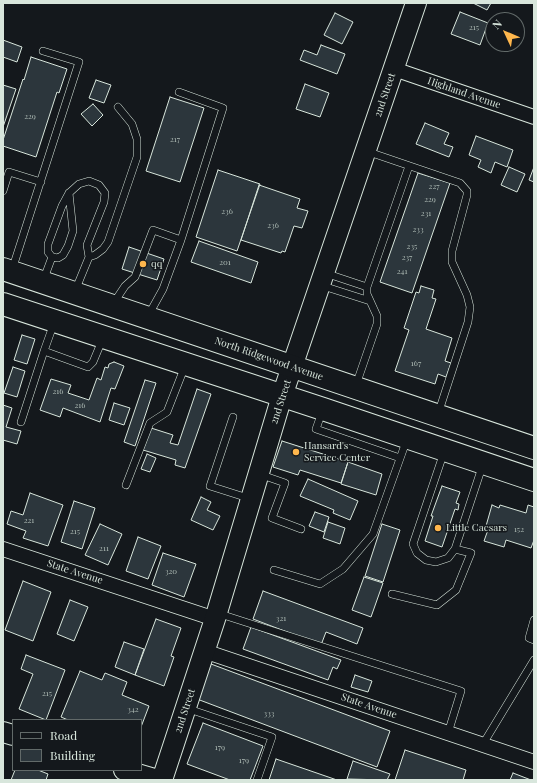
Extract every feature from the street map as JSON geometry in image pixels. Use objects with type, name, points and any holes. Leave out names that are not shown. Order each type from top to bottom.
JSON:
[{"type":"main road","name":"North Ridgewood Avenue","points":[[7,271],[534,448]]},
{"type":"main road","points":[[3,305],[103,336],[534,480]]},
{"type":"street","name":"2nd Street","points":[[162,780],[215,616],[282,396],[416,3]]},
{"type":"street","name":"Highland Avenue","points":[[394,68],[534,117]]},
{"type":"street","name":"State Avenue","points":[[3,549],[215,616]]},
{"type":"street","name":"State Avenue","points":[[204,651],[534,762]]},
{"type":"street","points":[[127,771],[158,780]]},
{"type":"lane","points":[[7,271],[23,236],[79,62],[43,51]]},
{"type":"lane","points":[[147,318],[163,289],[181,240],[223,108],[179,92]]},
{"type":"lane","points":[[89,257],[103,250],[108,242],[137,156],[137,139],[132,124],[118,107]]},
{"type":"lane","points":[[366,151],[460,183],[467,191],[452,250],[452,262],[467,295],[470,307],[468,322],[438,416]]},
{"type":"lane","points":[[355,388],[377,324],[377,316],[367,294],[367,287],[409,166]]},
{"type":"lane","points":[[3,190],[9,172],[41,182]]},
{"type":"lane","points":[[69,193],[73,231],[63,255],[58,258],[52,257],[48,252],[48,244],[62,206],[69,193],[79,184],[89,180],[99,185],[104,193],[104,202],[87,245],[89,257],[74,293]]},
{"type":"lane","points":[[112,306],[126,286],[135,277],[153,230],[181,240]]},
{"type":"lane","points":[[42,283],[52,257]]},
{"type":"lane","points":[[322,279],[367,287]]},
{"type":"lane","points":[[322,279],[370,301]]},
{"type":"lane","points":[[21,422],[54,322]]},
{"type":"lane","points":[[44,351],[88,367],[93,362],[103,336]]},
{"type":"lane","points":[[126,486],[150,423],[166,412],[186,364]]},
{"type":"lane","points":[[323,409],[316,429],[400,458]]},
{"type":"lane","points":[[233,417],[210,486],[251,499]]},
{"type":"lane","points":[[274,570],[320,584],[343,569],[373,534],[408,438]]},
{"type":"lane","points":[[444,450],[413,544],[417,553],[426,560],[436,562],[448,558],[455,549],[484,463]]},
{"type":"lane","points":[[259,474],[285,484],[272,518],[301,529]]},
{"type":"lane","points":[[392,594],[437,605],[456,590],[471,553],[455,549]]},
{"type":"lane","points":[[215,616],[461,691],[448,733]]},
{"type":"lane","points":[[534,620],[529,638],[534,640]]},
{"type":"lane","points":[[483,744],[534,660]]},
{"type":"lane","points":[[186,708],[272,737],[257,780]]},
{"type":"building","points":[[473,3],[491,3],[487,10]]},
{"type":"building","points":[[460,12],[485,22],[485,31],[480,45],[451,34]]},
{"type":"building","points":[[335,13],[353,22],[342,44],[324,35]]},
{"type":"building","points":[[3,40],[22,47],[17,62],[3,57]]},
{"type":"building","points":[[321,45],[345,54],[337,74],[300,60],[304,50],[317,55]]},
{"type":"building","points":[[31,57],[67,69],[59,93],[57,92],[36,157],[3,146],[3,140]]},
{"type":"building","points":[[96,80],[111,85],[104,103],[89,98]]},
{"type":"building","points":[[305,84],[329,93],[320,117],[296,109]]},
{"type":"building","points":[[3,85],[16,89],[3,127]]},
{"type":"building","points":[[170,97],[204,108],[180,182],[146,171]]},
{"type":"building","points":[[93,104],[103,115],[92,126],[81,114]]},
{"type":"building","points":[[425,123],[449,133],[444,144],[453,147],[449,157],[416,144]]},
{"type":"building","points":[[476,136],[513,150],[507,167],[495,162],[491,173],[478,167],[481,160],[469,155]]},
{"type":"building","points":[[509,167],[525,174],[517,192],[501,185]]},
{"type":"building","points":[[534,167],[534,182],[529,180]]},
{"type":"building","points":[[218,170],[260,184],[237,251],[196,237]]},
{"type":"building","points":[[418,173],[450,183],[412,293],[380,282]]},
{"type":"building","points":[[259,185],[300,199],[297,208],[308,211],[302,228],[294,226],[285,252],[282,251],[281,253],[241,240]]},
{"type":"building","points":[[199,241],[258,262],[251,283],[191,262]]},
{"type":"building","name":"qq","points":[[129,247],[164,259],[157,280],[122,269]]},
{"type":"building","points":[[421,286],[434,290],[432,298],[436,299],[426,329],[452,338],[445,361],[451,363],[446,377],[438,374],[435,384],[395,371],[409,330],[404,328],[416,292],[419,293]]},
{"type":"building","points":[[22,335],[35,339],[27,364],[14,360]]},
{"type":"building","points":[[114,362],[124,366],[115,389],[111,388],[100,422],[63,408],[60,417],[40,410],[51,379],[71,385],[68,393],[89,400],[97,378],[101,380],[105,367],[108,368],[109,364]]},
{"type":"building","points":[[13,367],[25,371],[17,397],[4,393]]},
{"type":"building","points":[[145,380],[156,383],[135,446],[124,442]]},
{"type":"building","points":[[197,389],[211,394],[185,468],[175,465],[176,460],[143,450],[151,428],[173,435],[170,443],[178,445]]},
{"type":"building","points":[[114,403],[130,408],[124,425],[109,420]]},
{"type":"building","points":[[3,405],[12,408],[6,427],[21,431],[17,444],[3,440]]},
{"type":"building","name":"Hansard's Service Center","points":[[282,441],[348,462],[341,483],[300,470],[298,475],[273,467]]},
{"type":"building","points":[[147,454],[156,458],[150,472],[141,469]]},
{"type":"building","name":"Hansard's Service Center","points":[[348,462],[382,474],[376,495],[341,484]]},
{"type":"building","points":[[308,479],[358,501],[350,520],[333,513],[334,510],[300,496]]},
{"type":"building","name":"Little Caesars","points":[[442,486],[460,492],[456,503],[459,504],[458,510],[455,509],[442,547],[425,541],[433,516],[431,516]]},
{"type":"building","points":[[30,493],[63,505],[48,546],[23,538],[26,531],[7,524],[11,511],[23,515]]},
{"type":"building","points":[[201,497],[211,502],[207,510],[220,516],[213,530],[191,520]]},
{"type":"building","points":[[74,501],[95,508],[82,549],[61,542]]},
{"type":"building","points":[[492,505],[499,508],[500,505],[526,513],[528,505],[534,507],[534,540],[531,548],[506,540],[504,547],[484,541],[489,527],[486,526]]},
{"type":"building","points":[[315,512],[329,517],[324,532],[309,526]]},
{"type":"building","points":[[328,522],[345,528],[340,544],[323,538]]},
{"type":"building","points":[[100,524],[122,534],[108,565],[85,555]]},
{"type":"building","points":[[382,524],[400,530],[383,582],[365,576]]},
{"type":"building","points":[[138,537],[161,546],[148,579],[126,571]]},
{"type":"building","points":[[163,553],[196,564],[184,597],[152,585]]},
{"type":"building","points":[[364,577],[383,583],[371,617],[352,610]]},
{"type":"building","points":[[23,581],[51,592],[33,641],[5,630]]},
{"type":"building","points":[[263,591],[363,628],[357,644],[326,632],[321,645],[253,619]]},
{"type":"building","points":[[70,600],[88,607],[74,641],[57,634]]},
{"type":"building","points":[[156,619],[181,628],[171,656],[174,657],[164,686],[135,675]]},
{"type":"building","points":[[251,627],[341,660],[337,669],[333,667],[328,680],[243,649]]},
{"type":"building","points":[[124,642],[144,649],[135,675],[115,667]]},
{"type":"building","points":[[26,655],[65,670],[46,719],[19,709],[33,674],[21,669]]},
{"type":"building","points":[[211,664],[390,731],[377,767],[197,699]]},
{"type":"building","points":[[80,671],[102,680],[105,673],[127,682],[122,695],[149,706],[142,724],[142,719],[66,719],[61,717]]},
{"type":"building","points":[[355,675],[372,681],[368,692],[351,687]]},
{"type":"building","points":[[203,723],[263,746],[250,780],[230,780],[187,764]]},
{"type":"building","points":[[405,750],[466,770],[463,780],[395,780]]},
{"type":"building","points":[[276,759],[337,780],[269,780]]},
{"type":"building","points":[[353,761],[390,774],[387,780],[347,779]]},
{"type":"building","points":[[15,771],[40,771],[48,774],[46,780],[11,780]]},
{"type":"building","points":[[513,773],[531,780],[510,780]]},
{"type":"place","name":"qq","points":[[143,264]]},
{"type":"place","name":"Hansard's Service Center","points":[[296,452]]},
{"type":"place","name":"Little Caesars","points":[[438,528]]}]
